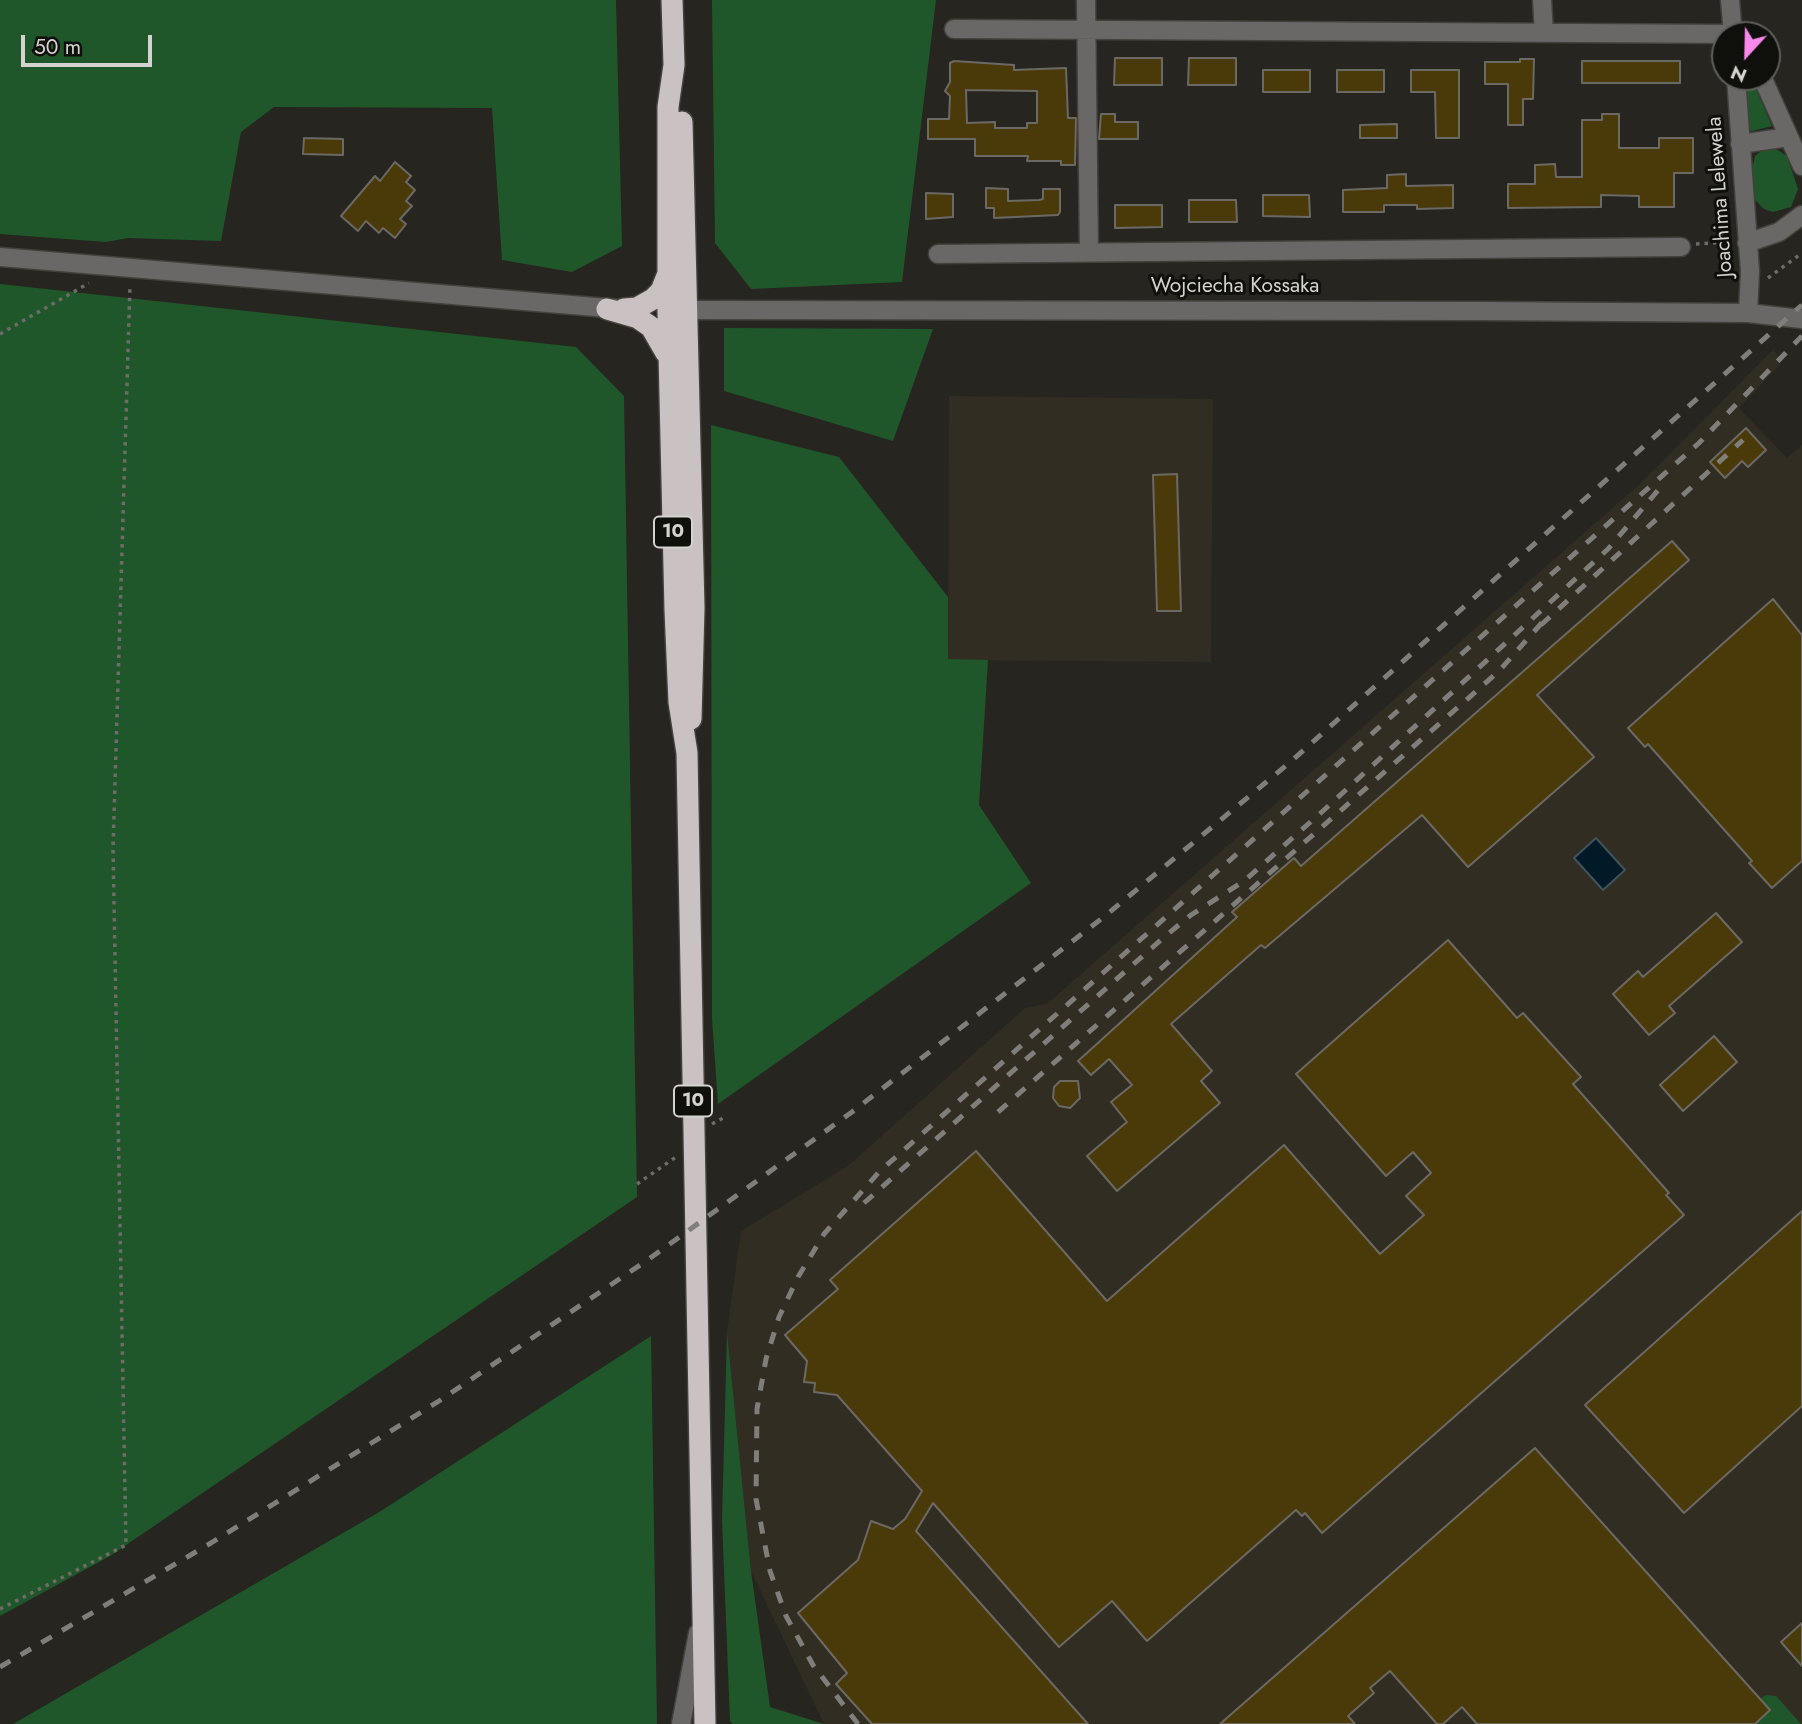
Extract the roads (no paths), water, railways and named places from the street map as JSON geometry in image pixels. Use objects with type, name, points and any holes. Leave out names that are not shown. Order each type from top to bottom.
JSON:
[{"type":"highway","name":"10","points":[[673,0],[674,65],[681,108],[678,310],[694,704],[687,753]]},
{"type":"highway","name":"10","points":[[674,65],[668,107],[668,274],[678,310],[669,362],[679,702],[687,753],[705,1724]]},
{"type":"highway","points":[[616,309],[637,308],[653,299],[661,291],[668,274]]},
{"type":"highway","points":[[616,309],[651,327],[669,362]]},
{"type":"street","points":[[1086,0],[1089,252]]},
{"type":"street","points":[[1542,0],[1544,33]]},
{"type":"street","points":[[1730,0],[1732,21]]},
{"type":"street","points":[[954,29],[1711,35]]},
{"type":"street","name":"Joachima Lelewela","points":[[1737,91],[1742,243],[1748,313]]},
{"type":"street","points":[[1768,91],[1802,166]]},
{"type":"street","points":[[1740,145],[1789,137]]},
{"type":"street","points":[[1742,243],[1779,232],[1802,215]]},
{"type":"street","points":[[938,254],[1681,247]]},
{"type":"street","name":"Wojciecha Kossaka","points":[[0,257],[616,309],[1748,313],[1802,319]]},
{"type":"street","points":[[681,1724],[703,1612]]},
{"type":"water","points":[[1596,838],[1625,870],[1603,890],[1574,858]]},
{"type":"railway","points":[[0,1667],[211,1543],[439,1401],[649,1259],[852,1112],[1105,916],[1288,764],[1802,305]]},
{"type":"railway","points":[[858,1724],[813,1665],[786,1616],[770,1571],[756,1499],[757,1409],[766,1359],[779,1317],[798,1277],[824,1234],[879,1172],[1699,443],[1802,336]]},
{"type":"railway","points":[[1541,625],[1743,440]]},
{"type":"railway","points":[[864,1203],[1163,938],[1191,915],[1244,881],[1324,810],[1608,549],[1660,488]]},
{"type":"railway","points":[[998,1112],[1499,671],[1547,617]]}]
